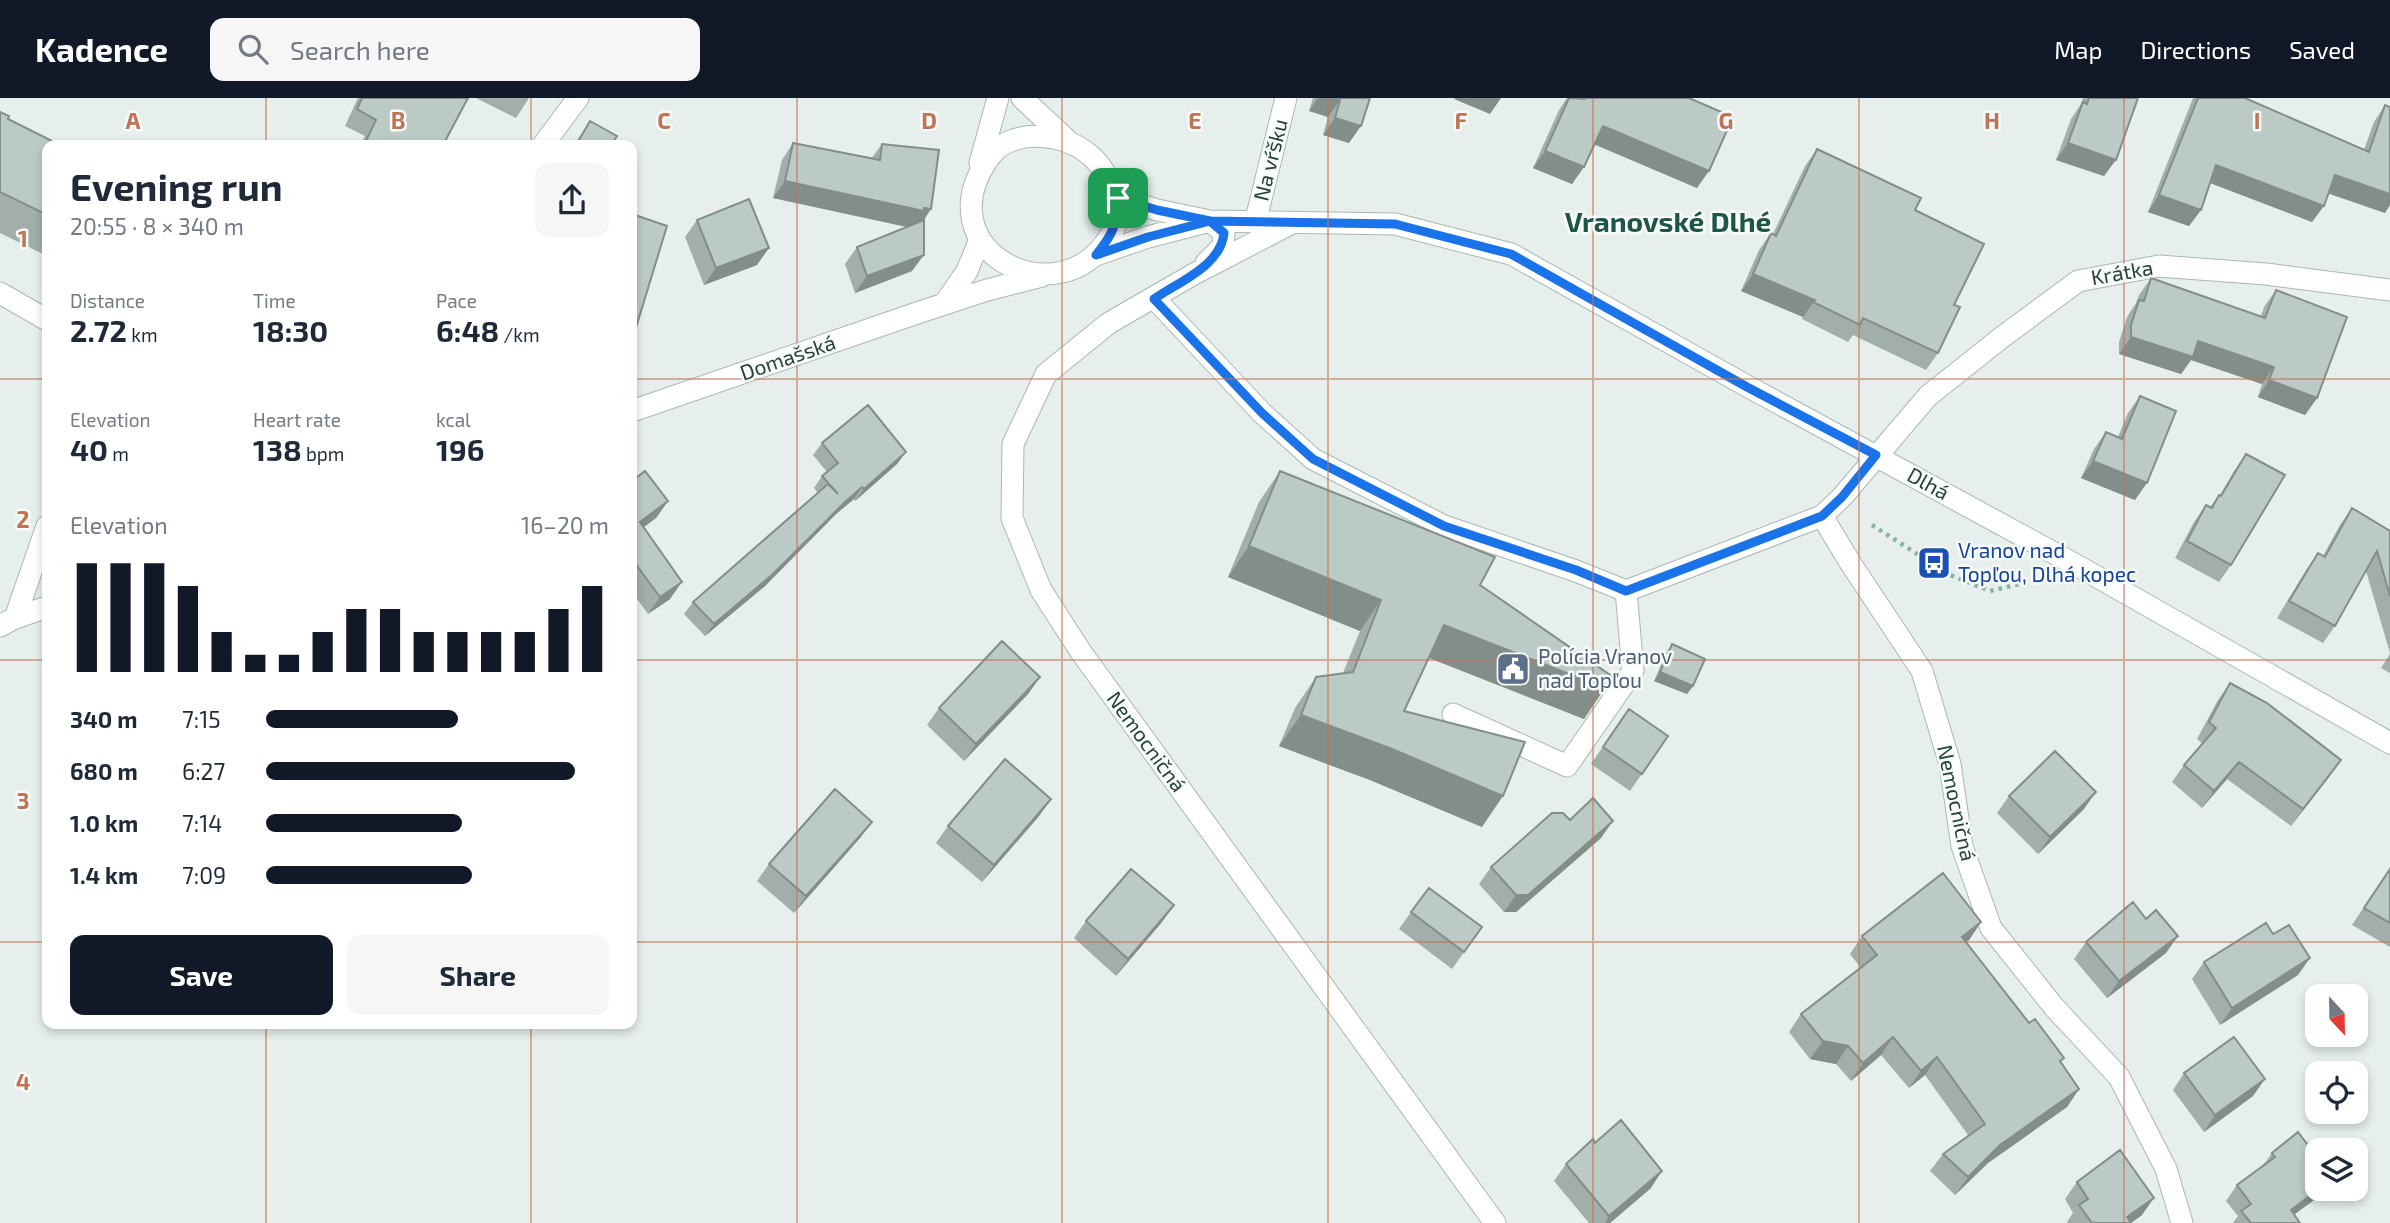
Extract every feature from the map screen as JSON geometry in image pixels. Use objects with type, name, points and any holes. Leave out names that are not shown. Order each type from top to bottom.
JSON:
[{"type":"street","points":[[547,140],[578,98]]},
{"type":"street","points":[[944,303],[967,271],[979,242],[971,207],[971,191],[998,98]]},
{"type":"street","points":[[1022,98],[1069,141],[1092,157],[1107,176],[1118,198],[1117,220],[1110,237],[1096,255]]},
{"type":"street","name":"Na vŕšku","points":[[1255,223],[1286,98]]},
{"type":"street","points":[[977,175],[992,153],[1015,139],[1043,136],[1069,141]]},
{"type":"street","points":[[1118,198],[1157,210],[1210,221],[1224,233],[1223,246],[1194,274]]},
{"type":"street","points":[[979,242],[1004,263],[1026,272],[1048,274],[1076,267],[1096,255],[1148,237],[1210,221]]},
{"type":"street","name":"Dlhá","points":[[1210,221],[1395,224],[1511,254],[2390,743]]},
{"type":"street","points":[[1194,274],[1294,222]]},
{"type":"street","name":"Krátka","points":[[1876,455],[1928,396],[2078,281],[2159,266],[2266,274],[2390,290]]},
{"type":"street","name":"Domašská","points":[[637,409],[944,303],[1048,274]]},
{"type":"street","name":"Nemocničná","points":[[1194,274],[1109,323],[1046,374],[1013,444],[1012,518],[1041,590],[1081,652],[1495,1223]]},
{"type":"street","points":[[0,293],[42,317]]},
{"type":"street","points":[[1154,299],[1262,413],[1313,459],[1444,526],[1576,570],[1626,591],[1822,516],[1842,497],[1876,455]]},
{"type":"street","name":"Nemocničná","points":[[1822,516],[1922,671],[1950,764],[1962,846],[1991,928],[2054,1007],[2119,1077],[2166,1169],[2182,1223]]},
{"type":"street","points":[[7,622],[42,538]]},
{"type":"street","points":[[1453,714],[1567,766],[1633,671],[1626,591]]},
{"type":"street","points":[[7,622],[42,609]]},
{"type":"path","points":[[1872,526],[1950,576],[1990,590],[2028,582]]},
{"type":"building","points":[[362,98],[468,98],[446,140],[366,140],[376,120],[357,109]]},
{"type":"building","points":[[1335,98],[1370,98],[1361,126],[1335,118],[1340,100]]},
{"type":"building","points":[[1569,98],[1689,98],[1733,117],[1709,171],[1603,126],[1584,167],[1545,151]]},
{"type":"building","points":[[2089,98],[2138,98],[2116,160],[2068,143],[2083,102],[2087,104]]},
{"type":"building","points":[[2198,98],[2245,98],[2369,152],[2385,105],[2390,107],[2390,194],[2335,175],[2324,206],[2216,165],[2201,210],[2159,195]]},
{"type":"building","points":[[0,112],[9,116],[8,119],[50,140],[42,140],[42,213],[0,192]]},
{"type":"building","points":[[590,121],[617,136],[614,140],[579,140]]},
{"type":"building","points":[[793,143],[880,160],[882,144],[939,150],[931,209],[924,208],[924,211],[785,181]]},
{"type":"building","points":[[1817,149],[1921,198],[1915,210],[1984,244],[1954,305],[1960,307],[1938,353],[1863,318],[1860,325],[1813,302],[1815,300],[1753,274],[1771,233],[1776,236]]},
{"type":"building","points":[[749,199],[769,248],[716,268],[697,220]]},
{"type":"building","points":[[637,216],[667,226],[637,324]]},
{"type":"building","points":[[924,220],[924,255],[867,276],[857,247]]},
{"type":"building","points":[[2151,278],[2265,318],[2276,290],[2347,317],[2317,398],[2269,380],[2274,367],[2198,341],[2193,357],[2131,337],[2131,325],[2139,300],[2144,301]]},
{"type":"building","points":[[2140,396],[2176,411],[2147,483],[2093,461],[2106,432],[2122,439]]},
{"type":"building","points":[[868,405],[906,452],[845,502],[774,573],[714,624],[693,602],[828,484],[838,494],[822,476],[838,463],[822,443]]},
{"type":"building","points":[[2246,454],[2285,475],[2231,565],[2187,541],[2206,505],[2212,508]]},
{"type":"building","points":[[645,471],[668,501],[640,522],[682,582],[660,597],[637,566],[637,477]]},
{"type":"building","points":[[1280,471],[1495,557],[1480,585],[1613,677],[1605,688],[1444,625],[1404,711],[1525,742],[1503,796],[1392,749],[1301,715],[1316,677],[1353,672],[1381,600],[1249,546]]},
{"type":"building","points":[[2352,508],[2390,531],[2390,596],[2377,551],[2335,626],[2289,601],[2318,553],[2325,557]]},
{"type":"building","points":[[1002,641],[1040,677],[976,744],[939,708]]},
{"type":"building","points":[[1672,644],[1705,659],[1693,686],[1660,672]]},
{"type":"building","points":[[2230,683],[2267,703],[2341,760],[2303,809],[2239,762],[2214,791],[2184,765],[2216,728],[2209,722]]},
{"type":"building","points":[[1629,709],[1668,736],[1642,774],[1603,747]]},
{"type":"building","points":[[2055,751],[2096,792],[2050,837],[2009,796]]},
{"type":"building","points":[[1005,759],[1051,799],[994,865],[948,826]]},
{"type":"building","points":[[835,789],[872,822],[806,896],[769,864]]},
{"type":"building","points":[[1593,798],[1613,821],[1528,895],[1516,895],[1491,867],[1552,813],[1563,813],[1570,820]]},
{"type":"building","points":[[1131,869],[1174,905],[1128,959],[1086,921]]},
{"type":"building","points":[[2390,869],[2390,923],[2364,908]]},
{"type":"building","points":[[1943,873],[1981,922],[1962,937],[2029,1023],[2035,1019],[2064,1058],[2060,1061],[2079,1089],[2000,1145],[1968,1177],[1943,1154],[1985,1124],[1937,1057],[1921,1071],[1893,1037],[1863,1063],[1848,1046],[1823,1041],[1801,1014],[1877,955],[1862,936]]},
{"type":"building","points":[[1429,888],[1482,927],[1464,952],[1411,912]]},
{"type":"building","points":[[2133,902],[2146,919],[2156,910],[2178,936],[2119,981],[2086,942]]},
{"type":"building","points":[[2266,923],[2273,934],[2289,925],[2310,958],[2232,1008],[2204,962]]},
{"type":"building","points":[[2234,1037],[2265,1079],[2215,1115],[2184,1073]]},
{"type":"building","points":[[1621,1120],[1662,1171],[1609,1216],[1566,1164],[1593,1139],[1595,1143]]},
{"type":"building","points":[[2298,1132],[2305,1141],[2305,1199],[2291,1210],[2300,1223],[2251,1223],[2241,1211],[2251,1204],[2237,1185],[2275,1157],[2272,1153]]},
{"type":"building","points":[[2120,1150],[2154,1198],[2127,1217],[2131,1223],[2092,1223],[2079,1205],[2088,1199],[2077,1182]]},
{"type":"place","name":"Vranov nad Topľou, Dlhá kopec","points":[[1934,563]]},
{"type":"place","name":"Polícia Vranov nad Topľou","points":[[1513,669]]},
{"type":"district","name":"Vranovské Dlhé","points":[[1668,222]]},
{"type":"route","points":[[1118,198],[1117,220],[1110,237],[1096,255],[1148,237],[1210,221],[1395,224],[1511,254],[1747,387],[1876,455],[1842,497],[1822,516],[1626,591],[1576,570],[1444,526],[1313,459],[1262,413],[1154,299],[1194,274],[1216,255],[1223,246],[1224,233],[1210,221],[1157,210],[1118,198]]}]
